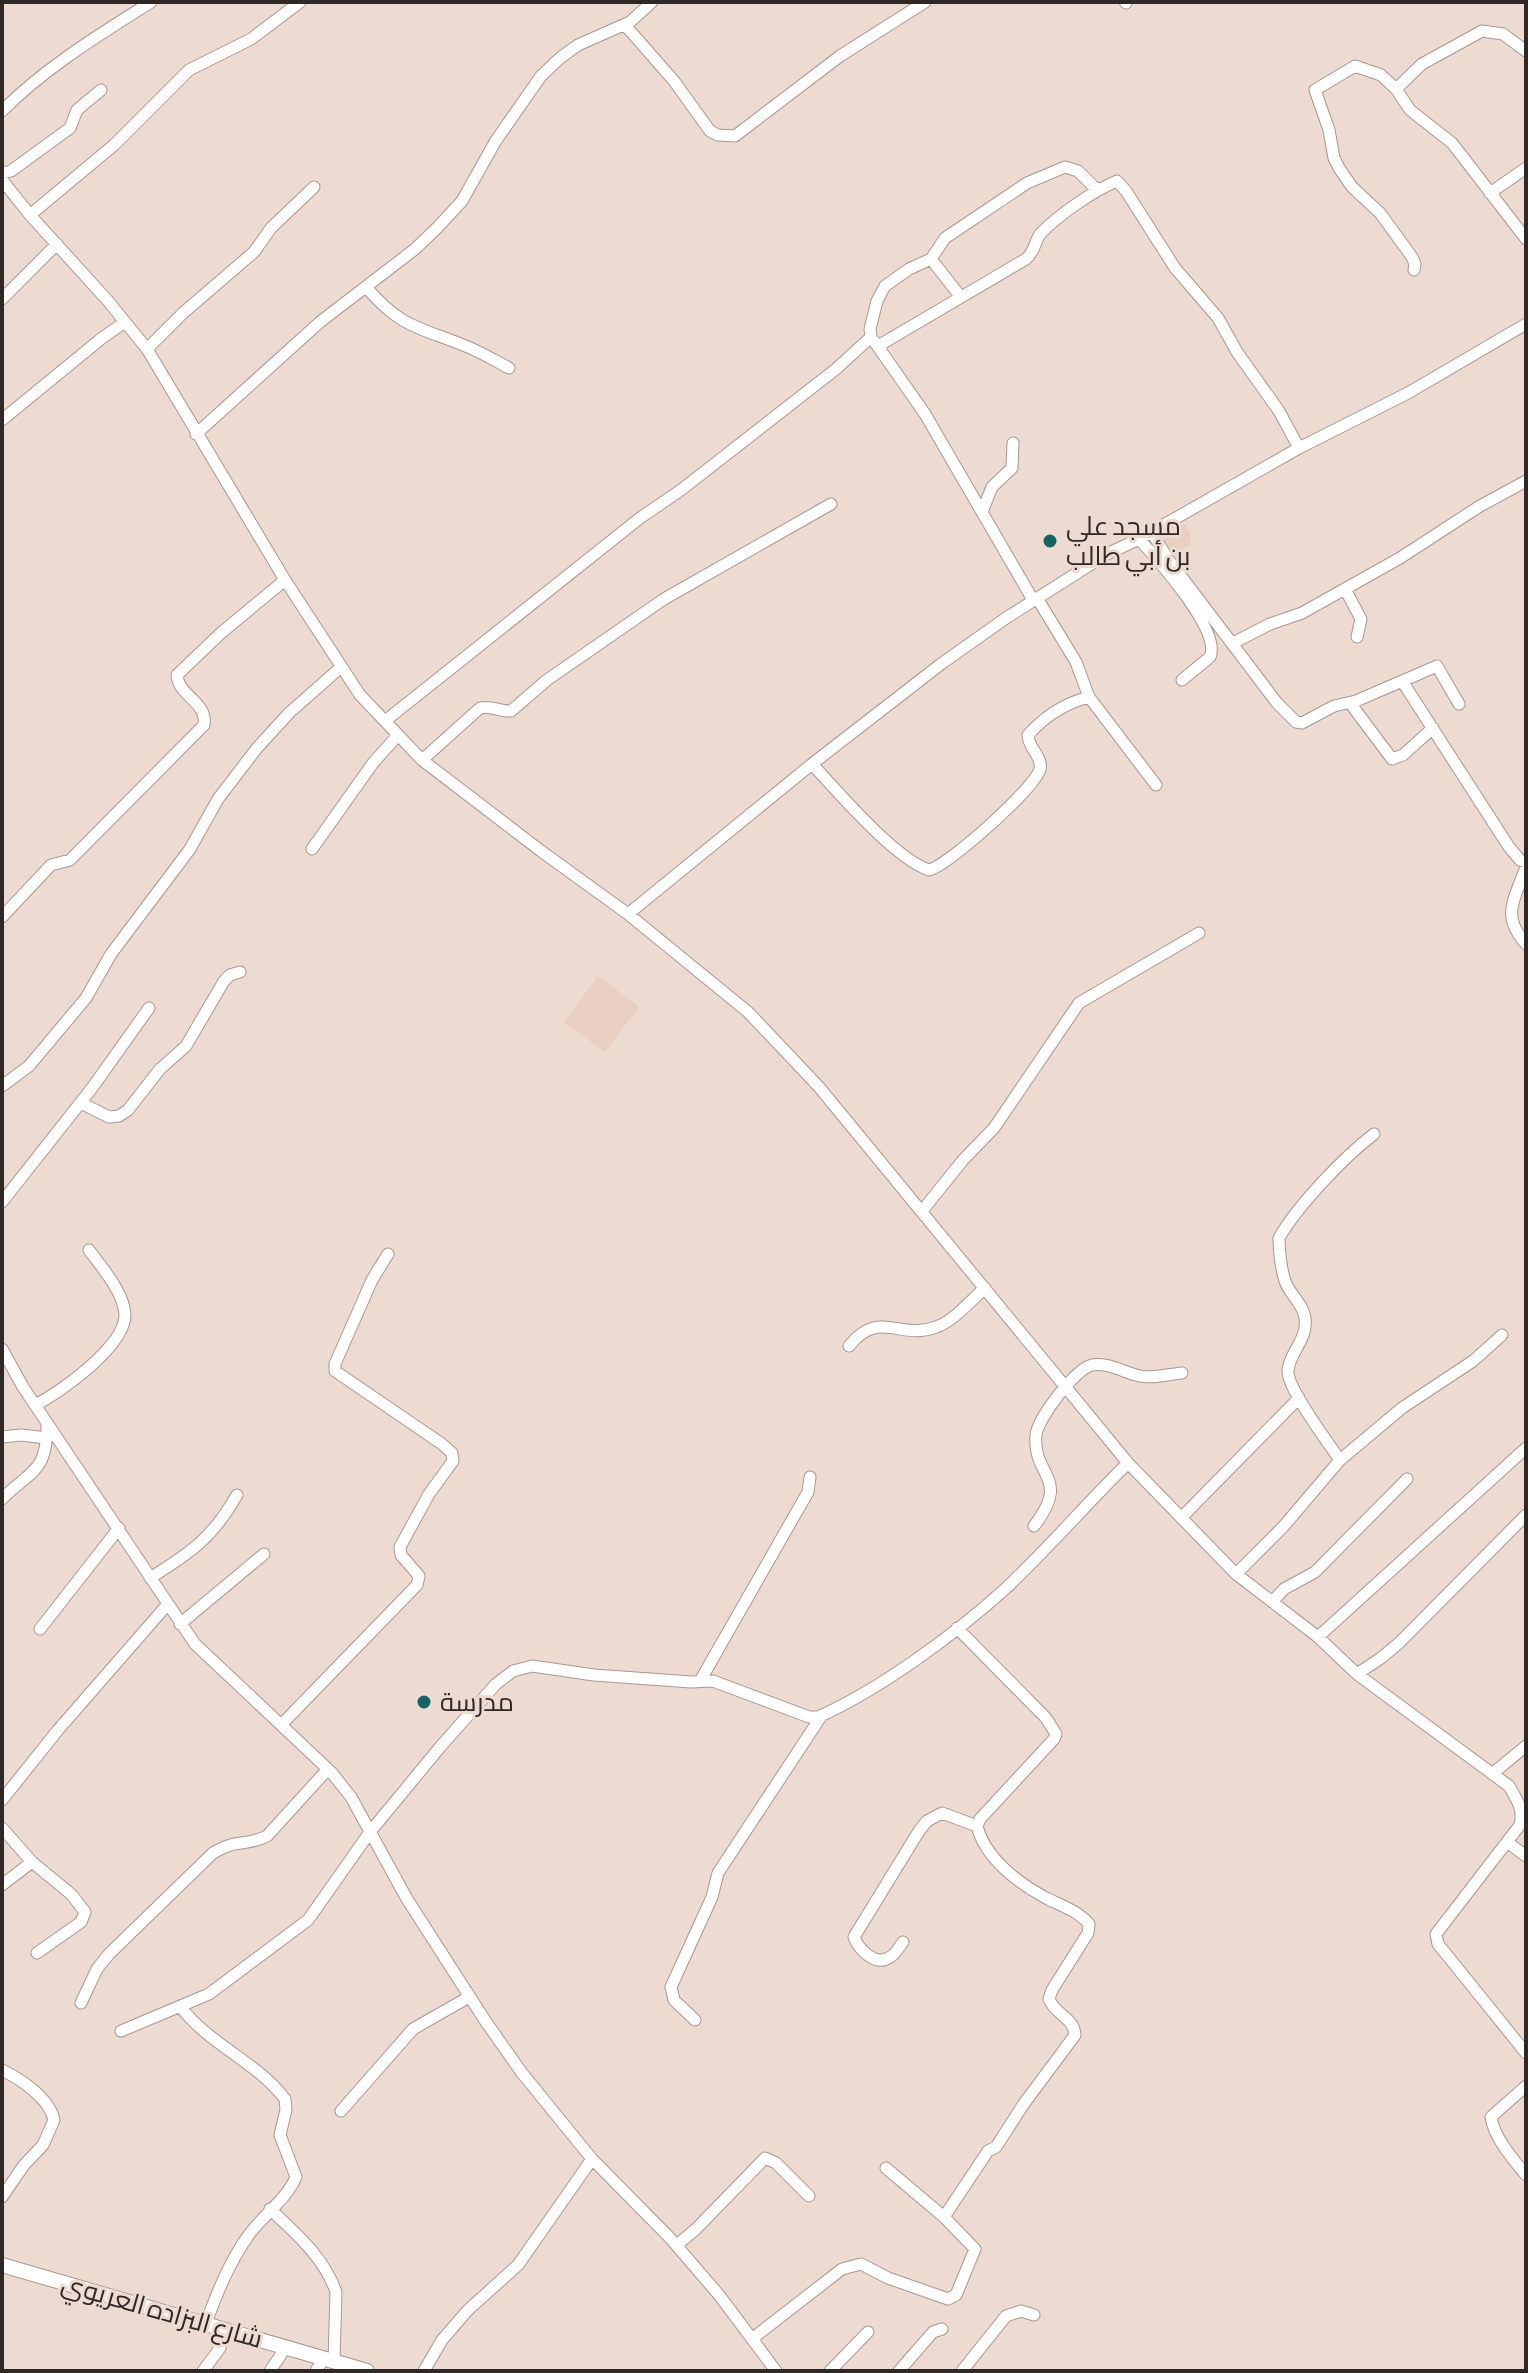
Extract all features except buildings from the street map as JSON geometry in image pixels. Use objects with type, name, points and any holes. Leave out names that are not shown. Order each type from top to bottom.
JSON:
[{"type":"street","points":[[2,111],[33,82],[151,2]]},
{"type":"street","points":[[30,215],[114,145],[189,70],[251,39],[300,2]]},
{"type":"street","points":[[196,434],[320,322],[415,249],[462,201],[495,142],[541,76],[578,45],[625,25],[652,2]]},
{"type":"street","points":[[625,25],[674,81],[710,131],[735,136],[840,56],[925,2]]},
{"type":"street","points":[[1396,89],[1417,67],[1482,31],[1503,34],[1526,51]]},
{"type":"street","points":[[1414,270],[1412,257],[1388,223],[1370,201],[1352,187],[1339,168],[1331,150],[1327,124],[1314,94],[1321,85],[1355,66],[1381,75],[1396,89],[1410,110],[1452,143],[1526,239]]},
{"type":"street","points":[[2,173],[11,171],[70,128],[77,110],[101,90]]},
{"type":"street","points":[[1100,189],[1078,171],[1062,167],[1027,183],[945,238],[931,259],[909,269],[882,290],[870,329],[874,342],[925,414],[1076,662],[1089,697],[1156,785]]},
{"type":"street","points":[[1490,193],[1526,168]]},
{"type":"street","points":[[2,180],[147,349],[285,580],[360,695],[422,760],[529,843],[628,914],[748,1012],[819,1087],[1128,1463],[1236,1574],[1318,1637],[1357,1674],[1509,1786],[1521,1805],[1523,1815],[1520,1825],[1436,1934],[1436,1939],[1526,2053]]},
{"type":"street","points":[[385,721],[640,518],[681,490],[836,369],[874,342],[1026,259],[1033,252],[1040,234],[1100,189],[1117,181],[1182,278],[1199,293],[1218,318],[1237,352],[1279,411],[1299,448]]},
{"type":"street","points":[[147,349],[183,313],[254,252],[271,228],[314,187]]},
{"type":"street","points":[[2,299],[57,244]]},
{"type":"street","points":[[931,259],[960,296]]},
{"type":"street","points":[[366,287],[395,316],[416,329],[464,345],[509,368]]},
{"type":"street","points":[[2,420],[125,322]]},
{"type":"street","points":[[628,914],[710,844],[812,764],[976,638],[1035,599],[1107,554],[1299,448],[1408,393],[1526,324]]},
{"type":"street","points":[[982,512],[992,487],[1012,468],[1013,443]]},
{"type":"street","points":[[1233,643],[1270,624],[1302,613],[1526,481]]},
{"type":"street","points":[[422,760],[480,708],[486,706],[511,711],[547,680],[664,599],[831,504]]},
{"type":"street","points":[[1151,531],[1168,559],[1284,712],[1296,722],[1302,723],[1334,706],[1350,703],[1438,666],[1459,704]]},
{"type":"street","points":[[1139,539],[1193,607],[1212,643],[1210,657],[1182,680]]},
{"type":"street","points":[[2,917],[51,865],[70,860],[204,725],[202,709],[183,690],[177,675],[221,633],[285,580]]},
{"type":"street","points":[[1345,589],[1361,619],[1357,637]]},
{"type":"street","points":[[2,1086],[29,1066],[86,998],[111,954],[190,849],[218,799],[257,748],[289,713],[340,668]]},
{"type":"street","points":[[1402,681],[1509,847],[1526,864],[1510,917],[1526,944]]},
{"type":"street","points":[[812,764],[897,849],[919,867],[929,870],[949,860],[1006,810],[1038,775],[1040,759],[1028,744],[1028,735],[1038,724],[1073,702],[1089,697]]},
{"type":"street","points":[[1350,703],[1392,759],[1403,755],[1433,728]]},
{"type":"street","points":[[312,849],[373,763],[398,735]]},
{"type":"street","points":[[922,1211],[963,1160],[994,1128],[1079,1003],[1199,933]]},
{"type":"street","points":[[81,1103],[109,1117],[119,1116],[128,1110],[160,1069],[186,1046],[224,981],[240,972]]},
{"type":"street","points":[[2,1202],[81,1103],[149,1008]]},
{"type":"street","points":[[1340,1460],[1288,1378],[1288,1367],[1303,1339],[1305,1314],[1285,1282],[1279,1238],[1331,1173],[1374,1134]]},
{"type":"street","points":[[35,1405],[66,1388],[98,1358],[123,1325],[123,1305],[115,1287],[89,1250]]},
{"type":"street","points":[[281,1725],[417,1585],[419,1576],[401,1555],[400,1547],[429,1494],[453,1461],[452,1453],[442,1444],[335,1371],[335,1364],[372,1280],[388,1254]]},
{"type":"street","points":[[849,1346],[859,1334],[878,1325],[909,1330],[937,1327],[985,1288]]},
{"type":"street","points":[[1236,1574],[1312,1495],[1340,1460],[1402,1408],[1473,1361],[1502,1335]]},
{"type":"street","points":[[2,1349],[47,1424],[195,1644],[328,1769],[351,1797],[407,1899],[522,2073],[592,2159],[677,2245],[776,2371]]},
{"type":"street","points":[[1034,1526],[1051,1497],[1051,1485],[1036,1435],[1064,1385],[1082,1369],[1092,1365],[1103,1365],[1139,1376],[1182,1373]]},
{"type":"street","points":[[1181,1518],[1299,1398]]},
{"type":"street","points":[[2,1499],[37,1470],[44,1460],[47,1424]]},
{"type":"street","points":[[2,1437],[21,1435],[47,1438]]},
{"type":"street","points":[[1318,1637],[1526,1448]]},
{"type":"street","points":[[121,2031],[225,1984],[308,1920],[370,1832],[496,1684],[513,1671],[532,1666],[594,1675],[713,1681],[809,1717],[822,1715],[888,1678],[957,1628],[1004,1589],[1128,1463]]},
{"type":"street","points":[[700,1681],[808,1492],[810,1477]]},
{"type":"street","points":[[1272,1602],[1284,1589],[1315,1572],[1407,1479]]},
{"type":"street","points":[[150,1578],[179,1560],[221,1524],[237,1495]]},
{"type":"street","points":[[1357,1674],[1399,1643],[1526,1515]]},
{"type":"street","points":[[40,1629],[119,1528]]},
{"type":"street","points":[[180,1624],[264,1554]]},
{"type":"street","points":[[2,1800],[58,1730],[167,1605]]},
{"type":"street","points":[[944,2217],[988,2151],[996,2147],[1075,2035],[1073,2024],[1055,2010],[1049,1999],[1090,1928],[1083,1917],[1041,1895],[1003,1867],[985,1845],[977,1826],[980,1819],[1056,1734],[1046,1718],[957,1628]]},
{"type":"street","points":[[695,2020],[674,2000],[671,1987],[712,1897],[714,1881],[822,1715]]},
{"type":"street","points":[[1492,1774],[1526,1746]]},
{"type":"street","points":[[81,2003],[97,1969],[109,1954],[213,1853],[228,1844],[241,1841],[253,1843],[267,1836],[328,1769]]},
{"type":"street","points":[[903,1942],[893,1956],[885,1960],[875,1959],[863,1953],[854,1937],[873,1902],[927,1821],[942,1813],[977,1826]]},
{"type":"street","points":[[2,1828],[32,1862],[71,1894],[85,1912],[81,1922],[37,1953]]},
{"type":"street","points":[[1507,1842],[1526,1856]]},
{"type":"street","points":[[2,1885],[32,1862]]},
{"type":"street","points":[[341,2111],[413,2029],[469,1997]]},
{"type":"street","points":[[180,2006],[203,2033],[246,2062],[285,2099],[286,2110],[280,2135],[296,2177],[247,2237],[230,2265],[206,2323]]},
{"type":"street","points":[[2,2070],[15,2076],[37,2095],[51,2110],[54,2120],[43,2145],[24,2165],[2,2197]]},
{"type":"street","points":[[1526,2086],[1491,2117],[1503,2144],[1526,2175]]},
{"type":"street","points":[[677,2245],[765,2158],[776,2163],[809,2196]]},
{"type":"street","points":[[424,2371],[442,2340],[468,2310],[518,2265],[592,2159]]},
{"type":"street","points":[[753,2338],[850,2266],[861,2264],[902,2284],[952,2298],[975,2249],[944,2217],[886,2168]]},
{"type":"street","points":[[270,2209],[323,2263],[336,2292],[324,2363]]},
{"type":"street","name":"شارع البزاده العريوي","points":[[2,2265],[225,2328],[286,2347],[324,2363],[367,2371]]},
{"type":"street","points":[[962,2371],[1006,2316],[1021,2311],[1034,2315]]},
{"type":"street","points":[[203,2371],[220,2348],[225,2328]]},
{"type":"street","points":[[899,2371],[933,2332],[942,2329]]},
{"type":"street","points":[[830,2371],[868,2332]]},
{"type":"street","points":[[270,2371],[286,2347]]},
{"type":"shaded area","points":[[1185,524],[1191,545],[1173,555],[1162,541]]},
{"type":"shaded area","points":[[598,976],[639,1007],[605,1052],[564,1022]]},
{"type":"place","name":"مسجد علي بن أبي طالب","points":[[1050,541]]},
{"type":"place","name":"مدرسة","points":[[424,1702]]}]
